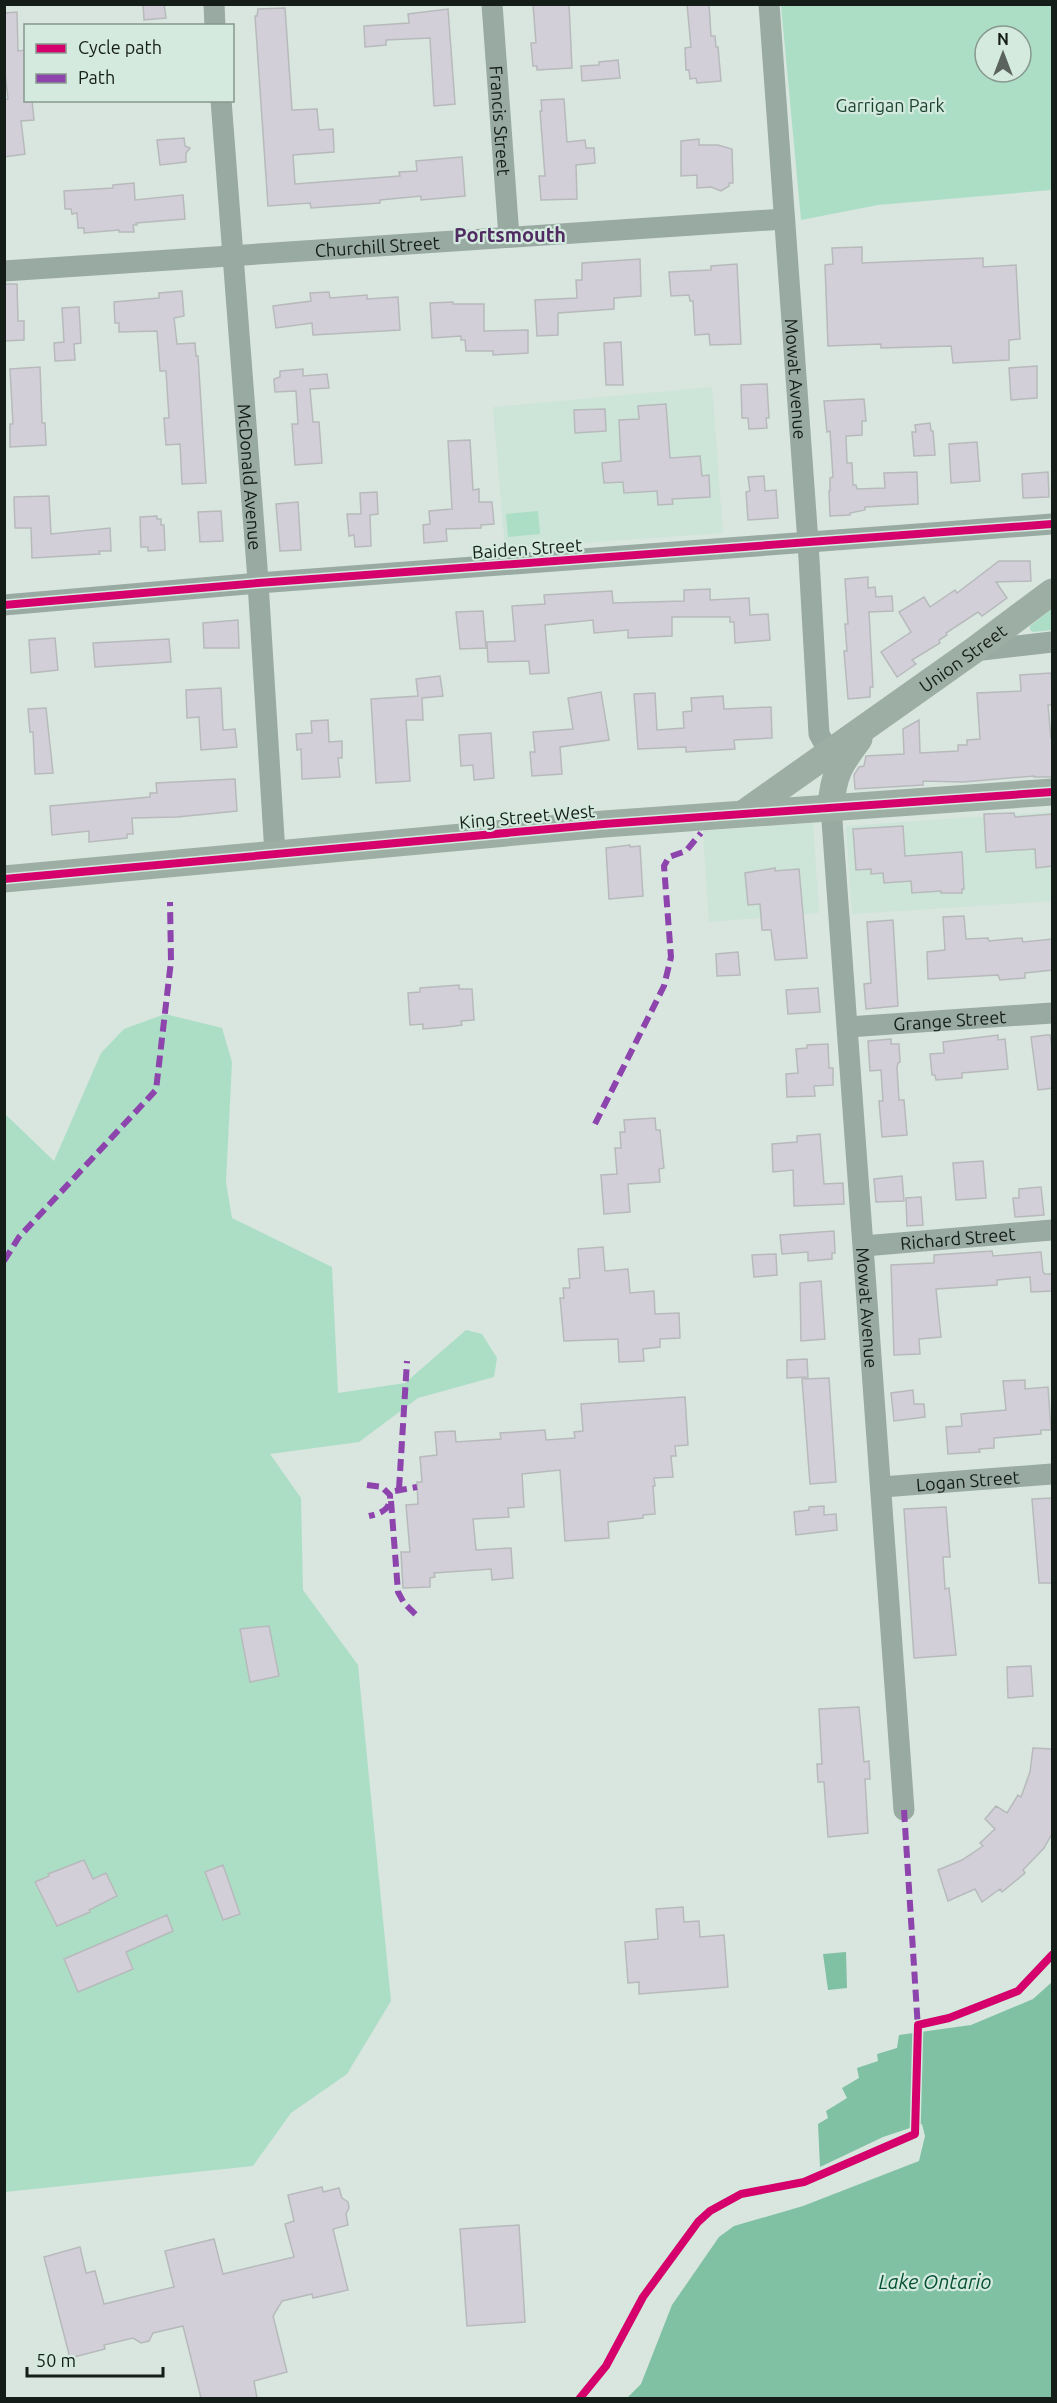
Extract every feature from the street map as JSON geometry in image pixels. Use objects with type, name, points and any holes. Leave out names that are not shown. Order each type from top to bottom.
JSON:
[{"type":"main road","name":"Union Street","points":[[743,813],[1053,592]]},
{"type":"main road","name":"Union Street","points":[[831,807],[833,783],[841,763],[873,722]]},
{"type":"main road","name":"King Street West","points":[[5,879],[743,813],[1053,792]]},
{"type":"street","points":[[214,4],[215,24]]},
{"type":"street","name":"Francis Street","points":[[492,4],[509,237]]},
{"type":"street","name":"Mowat Avenue","points":[[769,4],[808,542],[819,734],[829,752]]},
{"type":"street","name":"McDonald Avenue","points":[[221,102],[258,583],[275,854]]},
{"type":"street","name":"Churchill Street","points":[[4,272],[784,219]]},
{"type":"street","name":"Baiden Street","points":[[4,605],[258,583],[1053,524]]},
{"type":"street","points":[[973,651],[1053,642]]},
{"type":"street","name":"Mowat Avenue","points":[[831,807],[904,1810]]},
{"type":"street","points":[[4,865],[5,879]]},
{"type":"street","name":"Grange Street","points":[[848,1027],[1053,1013]]},
{"type":"street","name":"Richard Street","points":[[864,1246],[1053,1230]]},
{"type":"street","name":"Logan Street","points":[[882,1486],[1053,1474]]},
{"type":"shaded area","points":[[712,387],[723,533],[505,548],[493,407]]},
{"type":"shaded area","points":[[1052,812],[1052,901],[852,914],[846,826]]},
{"type":"shaded area","points":[[813,823],[819,913],[709,922],[703,831]]},
{"type":"green space","name":"Garrigan Park","points":[[781,5],[1052,5],[1052,190],[878,205],[801,220]]},
{"type":"green space","points":[[538,511],[540,534],[508,537],[506,514]]},
{"type":"green space","points":[[1052,609],[1052,630],[1033,632],[1030,630],[1030,626]]},
{"type":"green space","points":[[165,1014],[222,1028],[232,1062],[226,1182],[232,1218],[332,1267],[338,1393],[405,1383],[466,1330],[482,1334],[497,1358],[494,1377],[418,1398],[359,1442],[270,1454],[301,1498],[303,1590],[358,1665],[391,2001],[347,2074],[291,2113],[253,2166],[5,2192],[4,1113],[54,1161],[101,1053],[124,1029]]},
{"type":"water","points":[[846,1952],[847,1988],[828,1990],[823,1954]]},
{"type":"water","name":"Lake Ontario","points":[[1052,1982],[1052,2398],[627,2398],[641,2384],[672,2305],[719,2237],[734,2226],[803,2206],[919,2161],[925,2136],[922,2124],[883,2137],[820,2167],[818,2124],[828,2118],[826,2111],[847,2098],[842,2088],[859,2078],[857,2068],[878,2061],[877,2054],[897,2048],[899,2035],[971,2025],[1033,1999]]},
{"type":"building","points":[[143,4],[164,4],[166,18],[144,20]]},
{"type":"building","points":[[533,4],[569,4],[572,68],[537,70],[537,66],[533,66],[531,43],[536,43]]},
{"type":"building","points":[[687,4],[709,4],[711,36],[715,36],[716,47],[718,47],[721,81],[697,83],[696,78],[690,79],[689,70],[686,70],[685,48],[691,47]]},
{"type":"building","points":[[285,8],[292,110],[317,109],[319,130],[333,129],[334,152],[293,155],[295,184],[400,176],[399,172],[417,171],[416,161],[462,157],[465,196],[421,200],[421,196],[380,200],[380,203],[311,208],[310,203],[268,206],[255,16],[257,16],[258,9]]},
{"type":"building","points":[[448,9],[455,104],[434,106],[430,38],[386,40],[386,45],[365,47],[364,26],[409,23],[408,14]]},
{"type":"building","points":[[17,12],[18,51],[24,50],[24,102],[32,102],[34,120],[21,121],[25,154],[4,157],[4,100],[8,99],[4,65],[4,13]]},
{"type":"building","points":[[618,60],[620,78],[582,81],[581,66],[599,65],[599,62]]},
{"type":"building","points":[[564,99],[567,142],[585,140],[586,148],[594,148],[595,163],[576,165],[577,199],[541,200],[539,176],[545,176],[541,100]]},
{"type":"building","points":[[184,138],[185,146],[190,148],[186,153],[186,162],[160,165],[157,140]]},
{"type":"building","points":[[699,139],[699,145],[718,145],[732,149],[733,183],[729,183],[729,186],[721,191],[711,187],[697,188],[697,175],[681,176],[681,141]]},
{"type":"building","points":[[134,183],[135,200],[183,195],[185,219],[136,223],[137,225],[133,225],[134,232],[119,232],[119,230],[84,233],[84,228],[78,228],[77,213],[72,214],[71,209],[65,209],[64,191],[113,188],[113,185]]},
{"type":"building","points":[[862,247],[862,263],[983,258],[983,267],[1016,265],[1020,339],[1009,340],[1009,360],[953,363],[951,346],[881,348],[881,344],[828,346],[825,265],[833,264],[832,248]]},
{"type":"building","points":[[640,259],[641,296],[614,298],[614,309],[558,313],[558,335],[537,336],[535,300],[577,298],[576,280],[582,280],[582,263]]},
{"type":"building","points":[[737,264],[741,344],[710,345],[709,334],[695,335],[693,301],[690,301],[689,295],[671,296],[669,272],[711,270],[711,266]]},
{"type":"building","points":[[4,284],[17,284],[18,321],[24,321],[24,340],[4,341]]},
{"type":"building","points":[[182,291],[184,316],[174,318],[177,344],[195,343],[196,356],[198,356],[206,483],[182,484],[180,444],[166,445],[164,418],[169,418],[166,371],[160,371],[157,331],[119,332],[119,323],[115,323],[114,302],[159,298],[159,293]]},
{"type":"building","points":[[329,292],[330,298],[367,295],[367,299],[398,297],[400,330],[313,335],[312,323],[276,328],[273,306],[311,301],[310,293]]},
{"type":"building","points":[[453,302],[453,304],[484,304],[484,331],[528,330],[528,353],[493,355],[493,351],[466,351],[465,340],[461,340],[461,336],[432,338],[430,303]]},
{"type":"building","points":[[79,307],[81,343],[74,344],[75,360],[55,361],[54,343],[64,342],[62,308]]},
{"type":"building","points":[[621,342],[623,385],[606,385],[604,343]]},
{"type":"building","points":[[1037,366],[1037,398],[1011,400],[1009,368]]},
{"type":"building","points":[[40,367],[42,423],[45,423],[46,445],[10,447],[10,424],[13,424],[10,369]]},
{"type":"building","points":[[303,369],[303,376],[327,374],[329,388],[310,389],[313,422],[319,422],[322,463],[295,465],[292,424],[298,424],[296,391],[275,392],[274,379],[280,377],[280,371]]},
{"type":"building","points":[[767,384],[769,418],[766,418],[767,428],[749,429],[748,418],[742,418],[741,385]]},
{"type":"building","points":[[864,399],[866,421],[862,421],[862,435],[846,436],[847,463],[852,463],[853,485],[856,485],[857,489],[885,488],[884,473],[917,472],[918,504],[865,507],[865,510],[850,513],[850,515],[830,516],[830,478],[833,477],[830,431],[827,432],[824,401]]},
{"type":"building","points":[[666,404],[670,458],[700,456],[702,476],[709,475],[710,497],[672,499],[673,504],[658,505],[657,491],[624,493],[623,482],[604,483],[602,463],[621,461],[619,420],[639,419],[638,406]]},
{"type":"building","points":[[605,409],[606,431],[575,433],[574,410]]},
{"type":"building","points":[[930,423],[935,455],[914,456],[912,432],[916,432],[915,425]]},
{"type":"building","points":[[470,440],[473,490],[479,489],[479,502],[492,502],[494,524],[481,525],[481,528],[446,529],[447,541],[424,543],[423,525],[430,524],[429,511],[452,509],[448,441]]},
{"type":"building","points":[[977,442],[980,481],[951,483],[949,444]]},
{"type":"building","points":[[1048,472],[1049,497],[1023,498],[1022,474]]},
{"type":"building","points":[[764,476],[765,491],[776,490],[778,518],[748,520],[746,492],[750,491],[748,477]]},
{"type":"building","points":[[377,492],[378,514],[370,515],[371,546],[355,547],[354,535],[349,536],[347,514],[361,514],[360,493]]},
{"type":"building","points":[[49,496],[51,534],[110,528],[111,551],[99,551],[100,554],[32,558],[31,528],[15,528],[14,497]]},
{"type":"building","points":[[298,502],[301,550],[280,551],[276,504]]},
{"type":"building","points":[[221,511],[223,541],[200,542],[198,512]]},
{"type":"building","points":[[157,516],[157,519],[161,519],[161,525],[164,525],[165,550],[148,551],[148,547],[141,547],[140,517]]},
{"type":"building","points":[[999,561],[1030,561],[1031,581],[996,582],[1007,598],[982,616],[978,612],[946,633],[947,635],[939,640],[940,643],[912,660],[916,664],[897,677],[881,652],[911,632],[899,612],[924,597],[930,607],[955,590],[957,593]]},
{"type":"building","points":[[868,577],[868,588],[875,587],[876,597],[892,596],[893,611],[869,612],[873,687],[870,687],[870,697],[848,699],[844,651],[847,651],[845,624],[848,624],[845,579]]},
{"type":"building","points":[[710,589],[710,600],[749,598],[750,615],[768,614],[770,640],[735,643],[734,622],[730,622],[730,617],[672,617],[672,636],[628,638],[628,630],[594,633],[593,620],[545,625],[549,673],[530,674],[529,661],[488,662],[487,642],[515,641],[512,606],[545,604],[544,595],[612,591],[613,603],[684,601],[684,590]]},
{"type":"building","points":[[483,611],[486,648],[460,649],[456,612]]},
{"type":"building","points":[[238,620],[239,648],[204,648],[203,623]]},
{"type":"building","points":[[55,638],[58,670],[31,673],[29,640]]},
{"type":"building","points":[[169,639],[171,662],[95,667],[93,643]]},
{"type":"building","points":[[1051,673],[1053,705],[1048,705],[1051,738],[1053,738],[1053,777],[1034,776],[963,782],[923,781],[923,785],[855,789],[854,775],[859,767],[864,766],[866,756],[904,754],[903,729],[919,720],[920,753],[958,751],[958,745],[967,745],[967,740],[980,739],[977,693],[1021,691],[1020,675]]},
{"type":"building","points":[[440,676],[443,696],[422,698],[423,720],[406,720],[410,781],[376,783],[371,699],[418,696],[416,679]]},
{"type":"building","points":[[221,688],[223,730],[235,729],[237,747],[201,750],[199,717],[187,718],[186,690]]},
{"type":"building","points":[[601,692],[609,740],[560,747],[562,774],[532,776],[530,752],[535,752],[533,732],[573,729],[568,698]]},
{"type":"building","points":[[655,693],[657,730],[684,728],[683,712],[692,711],[691,698],[723,696],[724,709],[771,707],[772,738],[734,740],[735,749],[686,752],[686,747],[638,749],[634,694]]},
{"type":"building","points":[[46,708],[53,773],[35,774],[33,732],[30,732],[28,709]]},
{"type":"building","points":[[328,720],[329,742],[342,741],[342,758],[338,758],[340,777],[302,779],[301,749],[297,750],[296,734],[312,733],[311,721]]},
{"type":"building","points":[[491,733],[494,778],[474,780],[473,765],[461,766],[459,735]]},
{"type":"building","points":[[235,779],[237,811],[177,817],[132,818],[133,834],[127,834],[127,838],[89,842],[89,831],[52,835],[50,806],[150,797],[150,793],[157,793],[156,783]]},
{"type":"building","points":[[1014,813],[1015,817],[1053,814],[1053,866],[1036,868],[1035,849],[986,852],[984,814]]},
{"type":"building","points":[[903,826],[905,856],[962,852],[964,889],[962,893],[941,893],[941,891],[912,893],[911,881],[884,883],[883,873],[871,874],[871,869],[856,870],[853,829]]},
{"type":"building","points":[[630,845],[630,847],[640,846],[643,896],[609,899],[606,848]]},
{"type":"building","points":[[775,868],[775,871],[799,869],[807,958],[775,960],[771,930],[762,930],[760,904],[748,905],[745,873]]},
{"type":"building","points":[[964,916],[966,939],[988,938],[989,941],[1022,938],[1023,942],[1053,939],[1053,970],[1025,973],[1025,978],[1000,980],[998,975],[928,979],[927,952],[945,950],[943,917]]},
{"type":"building","points":[[893,920],[898,1006],[866,1009],[864,984],[871,983],[867,922]]},
{"type":"building","points":[[738,952],[740,975],[717,976],[716,954]]},
{"type":"building","points":[[459,985],[459,989],[472,989],[474,1020],[461,1021],[462,1025],[423,1029],[423,1024],[410,1025],[408,993],[420,992],[420,988]]},
{"type":"building","points":[[818,988],[820,1012],[788,1014],[786,990]]},
{"type":"building","points":[[998,1035],[998,1040],[1005,1039],[1008,1069],[962,1073],[962,1078],[936,1080],[935,1075],[932,1075],[930,1054],[944,1053],[943,1042]]},
{"type":"building","points":[[1050,1035],[1053,1052],[1053,1088],[1038,1090],[1031,1037]]},
{"type":"building","points":[[891,1039],[891,1044],[899,1044],[900,1062],[897,1067],[899,1100],[904,1100],[907,1135],[882,1137],[879,1101],[883,1101],[881,1070],[870,1071],[868,1041]]},
{"type":"building","points":[[828,1044],[829,1068],[833,1068],[833,1085],[814,1086],[815,1096],[787,1097],[786,1074],[798,1073],[796,1049],[807,1048],[807,1045]]},
{"type":"building","points":[[655,1118],[656,1130],[660,1130],[664,1168],[659,1169],[660,1182],[628,1184],[630,1212],[604,1214],[601,1175],[617,1174],[615,1148],[621,1148],[620,1132],[625,1132],[624,1120]]},
{"type":"building","points":[[820,1134],[824,1184],[843,1183],[844,1204],[794,1206],[793,1170],[773,1172],[772,1144],[797,1142],[797,1136]]},
{"type":"building","points":[[983,1161],[986,1198],[956,1200],[953,1163]]},
{"type":"building","points":[[902,1176],[904,1201],[876,1202],[874,1179]]},
{"type":"building","points":[[1041,1187],[1044,1215],[1015,1217],[1013,1198],[1019,1198],[1019,1189]]},
{"type":"building","points":[[921,1197],[923,1225],[907,1226],[906,1198]]},
{"type":"building","points":[[834,1231],[835,1253],[832,1253],[832,1259],[808,1261],[808,1252],[782,1254],[780,1235]]},
{"type":"building","points":[[603,1247],[605,1271],[628,1269],[630,1293],[654,1291],[655,1314],[679,1313],[680,1338],[660,1339],[660,1347],[643,1349],[644,1361],[619,1362],[618,1339],[564,1341],[560,1298],[564,1298],[563,1288],[570,1288],[569,1279],[580,1278],[578,1249]]},
{"type":"building","points":[[992,1251],[993,1256],[1041,1252],[1043,1272],[1053,1274],[1053,1291],[1031,1292],[1030,1277],[997,1280],[997,1285],[936,1289],[941,1337],[919,1339],[920,1354],[894,1355],[891,1265],[934,1263],[934,1255]]},
{"type":"building","points":[[776,1254],[777,1275],[754,1277],[752,1255]]},
{"type":"building","points":[[821,1281],[825,1339],[801,1341],[800,1283]]},
{"type":"building","points":[[807,1359],[808,1377],[787,1378],[787,1360]]},
{"type":"building","points":[[829,1378],[836,1482],[810,1484],[802,1379]]},
{"type":"building","points":[[1025,1380],[1025,1389],[1048,1387],[1051,1430],[1041,1430],[1041,1434],[994,1438],[994,1448],[979,1449],[980,1452],[948,1454],[946,1427],[962,1426],[961,1414],[1006,1410],[1003,1381]]},
{"type":"building","points":[[913,1390],[914,1404],[924,1404],[925,1417],[894,1421],[891,1393]]},
{"type":"building","points":[[685,1397],[688,1445],[675,1446],[676,1456],[671,1456],[673,1477],[654,1478],[655,1514],[643,1515],[643,1518],[608,1522],[609,1538],[565,1541],[560,1470],[522,1474],[524,1507],[508,1508],[509,1517],[473,1519],[476,1550],[511,1548],[513,1578],[492,1580],[491,1569],[434,1573],[435,1577],[430,1578],[430,1587],[403,1588],[401,1552],[410,1552],[406,1505],[418,1504],[417,1482],[422,1482],[420,1457],[437,1455],[435,1432],[455,1431],[456,1442],[501,1439],[500,1433],[545,1430],[546,1440],[575,1438],[574,1432],[583,1431],[581,1404]]},
{"type":"building","points":[[1053,1498],[1053,1583],[1039,1583],[1032,1499]]},
{"type":"building","points":[[824,1506],[824,1515],[836,1514],[837,1530],[796,1535],[794,1512],[809,1510],[809,1507]]},
{"type":"building","points":[[946,1507],[950,1557],[943,1557],[945,1589],[949,1588],[956,1655],[914,1658],[904,1509]]},
{"type":"building","points":[[269,1626],[279,1676],[250,1682],[240,1629]]},
{"type":"building","points":[[1031,1666],[1033,1696],[1008,1698],[1007,1667]]},
{"type":"building","points":[[859,1707],[864,1762],[869,1761],[870,1779],[865,1779],[868,1833],[828,1837],[824,1782],[818,1782],[817,1764],[822,1764],[819,1709]]},
{"type":"building","points":[[1033,1748],[1053,1749],[1053,1832],[1044,1848],[1023,1870],[1025,1873],[1002,1892],[1000,1889],[982,1902],[975,1889],[948,1901],[938,1870],[962,1860],[983,1846],[980,1843],[995,1829],[985,1819],[996,1806],[1007,1813],[1018,1795],[1021,1797],[1030,1772]]},
{"type":"building","points":[[84,1860],[93,1879],[106,1873],[117,1896],[89,1910],[90,1912],[57,1926],[35,1882],[49,1876],[48,1874]]},
{"type":"building","points":[[223,1865],[240,1914],[223,1920],[205,1872]]},
{"type":"building","points":[[683,1907],[684,1922],[699,1921],[700,1937],[724,1935],[728,1987],[639,1994],[639,1982],[628,1983],[625,1942],[658,1939],[656,1909]]},
{"type":"building","points":[[167,1915],[173,1931],[126,1952],[133,1969],[78,1992],[64,1959]]},
{"type":"building","points":[[322,2187],[323,2192],[339,2188],[342,2198],[348,2202],[349,2208],[346,2214],[348,2225],[333,2229],[348,2290],[313,2298],[312,2294],[282,2301],[273,2316],[287,2372],[254,2381],[257,2398],[201,2398],[183,2326],[153,2333],[149,2341],[141,2343],[133,2338],[104,2345],[105,2349],[70,2358],[44,2257],[80,2247],[86,2273],[95,2271],[104,2304],[174,2287],[165,2251],[214,2239],[223,2274],[294,2257],[285,2224],[294,2221],[288,2195]]},
{"type":"building","points":[[519,2225],[525,2322],[467,2326],[460,2229]]},
{"type":"marked path","points":[[595,1124],[664,986],[671,957],[664,866],[669,857],[686,851],[701,833]]},
{"type":"marked path","points":[[4,1261],[19,1237],[156,1090],[171,961],[170,902]]},
{"type":"marked path","points":[[399,1489],[407,1361]]},
{"type":"marked path","points":[[367,1485],[382,1487],[390,1495],[387,1507],[369,1516]]},
{"type":"marked path","points":[[395,1491],[417,1487]]},
{"type":"marked path","points":[[391,1501],[398,1592],[404,1603],[418,1617]]},
{"type":"marked path","points":[[904,1810],[918,2029]]},
{"type":"cycle path","points":[[4,605],[258,583],[1052,524]]},
{"type":"cycle path","points":[[4,879],[604,824],[1052,792]]},
{"type":"cycle path","points":[[580,2398],[606,2366],[643,2297],[698,2222],[710,2211],[741,2194],[804,2182],[915,2134],[918,2025],[949,2018],[1018,1991],[1052,1955]]},
{"type":"district","name":"Portsmouth","points":[[510,234]]}]
